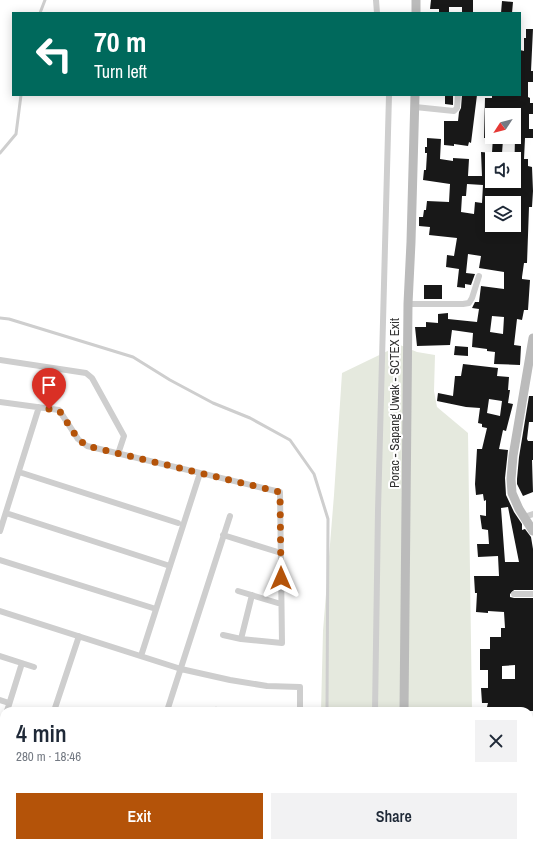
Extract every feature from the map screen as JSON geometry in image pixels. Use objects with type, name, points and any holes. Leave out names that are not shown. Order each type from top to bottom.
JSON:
[{"type":"main road","points":[[416,0],[416,12]]},
{"type":"main road","name":"Porac - Sapang Uwak - SCTEX Exit","points":[[404,707],[408,304],[415,96]]},
{"type":"main road","points":[[533,338],[513,456],[511,479],[512,493],[533,531]]},
{"type":"street","points":[[376,0],[377,12]]},
{"type":"street","points":[[375,707],[378,511],[389,96]]},
{"type":"street","points":[[415,107],[454,111],[457,108],[458,96]]},
{"type":"street","points":[[408,304],[469,303],[479,276]]},
{"type":"street","points":[[0,360],[86,373],[92,378],[124,436],[118,454]]},
{"type":"street","points":[[0,402],[59,410],[78,439],[87,446],[280,492],[282,643],[241,639],[224,635]]},
{"type":"street","points":[[0,531],[40,407]]},
{"type":"street","points":[[19,472],[178,523]]},
{"type":"street","points":[[142,656],[200,473]]},
{"type":"street","points":[[6,513],[170,566]]},
{"type":"street","points":[[524,517],[533,514]]},
{"type":"street","points":[[168,707],[230,516]]},
{"type":"street","points":[[223,535],[281,552]]},
{"type":"street","points":[[0,560],[156,609]]},
{"type":"street","points":[[238,591],[281,604]]},
{"type":"street","points":[[514,594],[533,594]]},
{"type":"street","points":[[241,639],[252,595]]},
{"type":"street","points":[[0,611],[181,669],[266,686],[300,687],[300,707]]},
{"type":"street","points":[[55,707],[79,636]]},
{"type":"street","points":[[0,656],[34,667]]},
{"type":"street","points":[[8,707],[22,663]]},
{"type":"street","points":[[0,700],[9,703]]},
{"type":"lane","points":[[40,12],[46,0]]},
{"type":"lane","points":[[0,153],[16,134],[21,96]]},
{"type":"lane","points":[[0,318],[8,319],[133,357],[170,380],[213,403],[250,418],[290,440],[314,474],[328,518],[327,707]]},
{"type":"shaded area","points":[[400,345],[417,352],[435,355],[434,391],[437,407],[468,433],[472,707],[321,707],[323,631],[342,373]]},
{"type":"building","points":[[431,0],[473,0],[473,12],[462,12],[462,7],[449,7],[449,12],[439,12],[439,9],[430,9]]},
{"type":"building","points":[[502,1],[513,2],[512,12],[501,12]]},
{"type":"building","points":[[526,29],[533,29],[531,71],[533,71],[533,82],[528,82],[528,97],[530,98],[530,103],[533,103],[533,114],[529,114],[529,129],[533,129],[533,138],[525,138],[524,159],[528,159],[528,166],[532,167],[533,191],[532,207],[529,207],[527,263],[524,263],[522,277],[522,279],[530,280],[528,310],[524,310],[522,320],[517,319],[514,345],[521,346],[520,365],[494,364],[495,352],[487,351],[487,349],[472,347],[473,333],[452,330],[450,345],[417,346],[415,327],[426,327],[426,322],[438,323],[438,314],[448,313],[448,319],[477,322],[479,309],[472,308],[475,302],[479,302],[481,286],[504,289],[504,272],[479,268],[481,256],[468,254],[466,273],[475,274],[471,285],[465,284],[465,288],[457,287],[459,269],[446,267],[447,255],[454,256],[457,238],[429,235],[430,227],[419,226],[419,217],[423,217],[424,210],[426,210],[427,201],[449,202],[450,184],[423,180],[424,170],[426,170],[427,153],[425,153],[425,147],[427,147],[427,138],[441,139],[440,159],[453,161],[453,158],[469,159],[468,176],[482,176],[481,152],[485,152],[485,188],[521,188],[521,152],[515,152],[515,144],[521,144],[521,108],[485,108],[484,138],[485,98],[492,98],[492,96],[521,96],[521,50],[524,51]],"holes":[[[467,184],[483,185],[482,203],[475,202],[474,214],[461,212],[462,196],[466,196]],[[492,316],[504,317],[503,334],[490,332]]]},
{"type":"building","points":[[445,96],[453,96],[453,105],[445,104]]},
{"type":"building","points":[[462,96],[477,96],[471,143],[469,142],[468,146],[454,144],[454,146],[444,145],[444,121],[458,121]]},
{"type":"building","points":[[493,144],[503,144],[502,152],[492,152]]},
{"type":"building","points":[[424,285],[442,285],[442,299],[424,299]]},
{"type":"building","points":[[455,346],[468,347],[468,356],[454,355]]},
{"type":"building","points":[[463,364],[498,368],[497,376],[509,377],[508,390],[510,390],[508,403],[513,404],[506,431],[503,430],[499,449],[508,450],[505,478],[506,495],[514,512],[522,524],[522,530],[525,529],[531,537],[533,549],[533,590],[514,590],[510,594],[510,597],[533,598],[533,707],[487,707],[488,703],[482,703],[481,688],[488,688],[488,670],[480,670],[480,649],[490,649],[490,637],[501,637],[501,628],[505,628],[504,612],[476,612],[477,593],[475,593],[474,576],[499,576],[498,556],[478,557],[477,544],[489,544],[488,530],[482,529],[480,515],[486,516],[486,500],[484,501],[483,494],[476,495],[475,484],[477,449],[482,449],[487,428],[482,427],[482,424],[478,423],[480,408],[466,407],[437,401],[438,393],[453,396],[455,376],[461,376]],"holes":[[[489,399],[502,401],[500,416],[487,413]],[[508,507],[519,562],[505,562],[501,508]],[[515,665],[515,679],[502,679],[502,666]]]},
{"type":"building","points":[[529,396],[533,396],[533,422],[529,422],[527,439],[528,441],[533,441],[533,492],[523,496],[517,484],[517,479]]},
{"type":"route","points":[[49,409],[59,410],[78,439],[87,446],[280,492],[281,578]]}]
